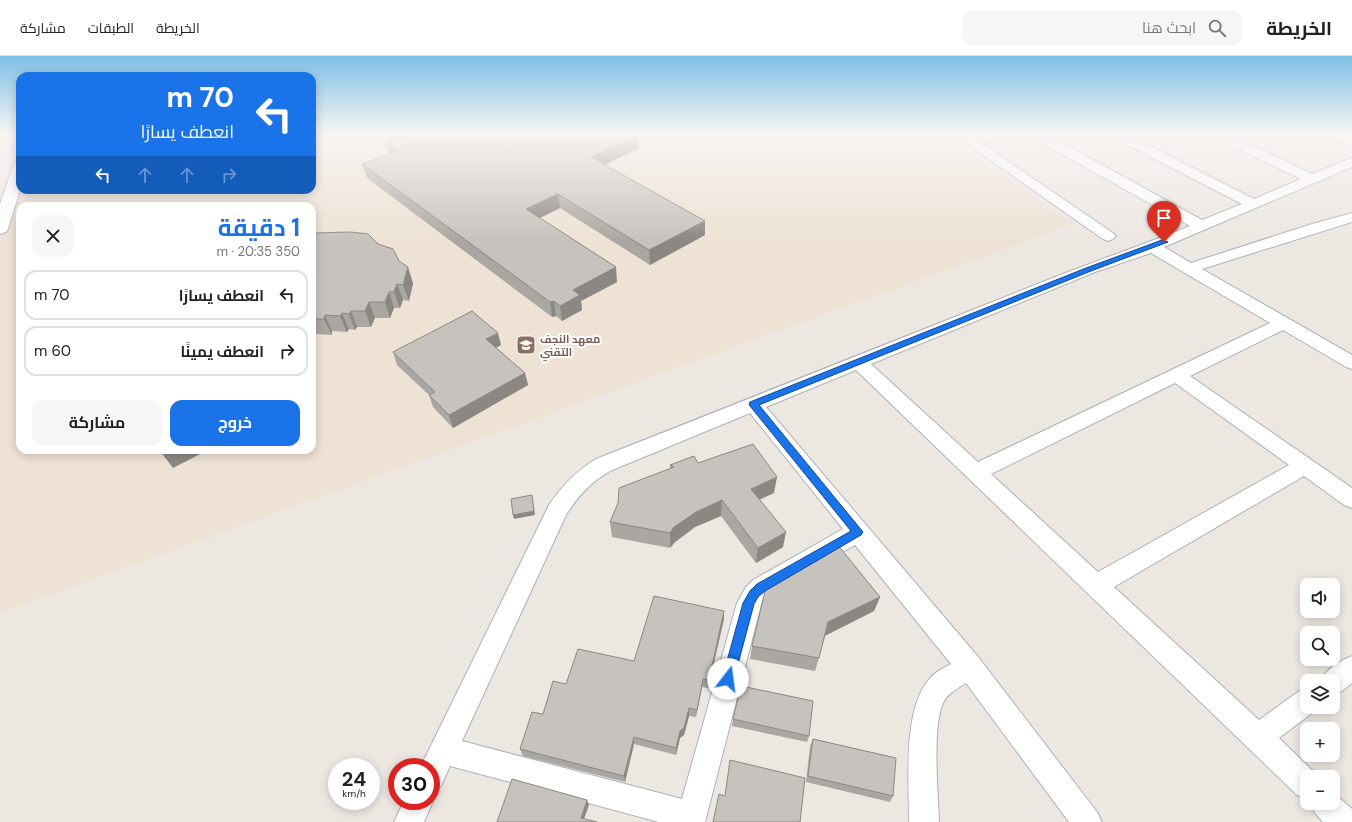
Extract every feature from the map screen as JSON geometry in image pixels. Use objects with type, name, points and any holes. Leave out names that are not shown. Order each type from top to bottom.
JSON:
[{"type":"main road","points":[[0,229],[16,179]]},
{"type":"street","points":[[1010,169],[1108,236]]},
{"type":"street","points":[[1098,169],[1201,226]]},
{"type":"street","points":[[1184,169],[1253,204]]},
{"type":"street","points":[[1290,169],[1312,179]]},
{"type":"street","points":[[439,758],[557,511],[574,486],[588,473],[602,465],[1089,269],[1152,247],[1336,169]]},
{"type":"street","points":[[1191,268],[1317,226],[1352,217]]},
{"type":"street","points":[[1152,247],[1191,268],[1352,363]]},
{"type":"street","points":[[975,472],[1284,323]]},
{"type":"street","points":[[858,362],[1300,778]]},
{"type":"street","points":[[1176,375],[1352,499]]},
{"type":"street","points":[[753,404],[970,667],[1087,822]]},
{"type":"street","points":[[1096,585],[1304,466]]},
{"type":"street","points":[[443,750],[691,819],[749,603],[754,594],[761,588],[858,532]]},
{"type":"street","points":[[924,822],[924,726],[928,708],[934,692],[944,682],[970,667]]},
{"type":"street","points":[[1340,677],[1352,668]]},
{"type":"street","points":[[1258,737],[1300,706]]},
{"type":"street","points":[[408,822],[414,810]]},
{"type":"street","points":[[1332,810],[1344,822]]},
{"type":"shaded area","name":"معهد النجف التقني","points":[[316,169],[994,169],[1074,224],[0,613],[0,241],[17,194],[316,194]]},
{"type":"building","points":[[368,169],[612,169],[705,221],[649,250],[558,194],[526,209],[616,267],[573,290],[580,295],[560,306],[554,301],[550,302]]},
{"type":"building","points":[[351,232],[368,234],[378,244],[393,249],[399,261],[408,267],[403,285],[397,284],[394,292],[389,292],[385,302],[369,302],[365,311],[351,311],[349,314],[342,313],[340,316],[325,315],[324,319],[316,319],[316,233]]},
{"type":"building","points":[[472,311],[498,333],[486,339],[525,373],[449,415],[429,395],[435,392],[393,352]]},
{"type":"building","points":[[753,444],[777,477],[751,489],[786,532],[758,548],[722,500],[696,512],[674,527],[670,533],[610,522],[618,503],[619,488],[674,467],[670,465],[694,456],[698,463]]},
{"type":"building","points":[[532,495],[534,511],[513,515],[511,499]]},
{"type":"building","points":[[837,544],[880,597],[828,622],[819,658],[752,646],[766,587],[773,581]]},
{"type":"building","points":[[654,596],[724,611],[709,680],[703,679],[697,710],[689,708],[684,728],[680,731],[676,748],[634,737],[624,776],[520,749],[532,712],[543,714],[553,681],[566,684],[578,649],[634,661]]},
{"type":"building","points":[[741,686],[813,701],[809,736],[733,719]]},
{"type":"building","points":[[813,739],[896,758],[893,796],[808,776]]},
{"type":"building","points":[[730,760],[805,778],[800,822],[713,822],[719,794],[725,796]]},
{"type":"building","points":[[512,779],[587,800],[581,818],[597,822],[497,822]]},
{"type":"place","name":"معهد النجف التقني","points":[[526,345]]},
{"type":"route","points":[[728,679],[749,603],[754,594],[761,588],[858,532],[753,404],[1089,269],[1164,242]]}]
